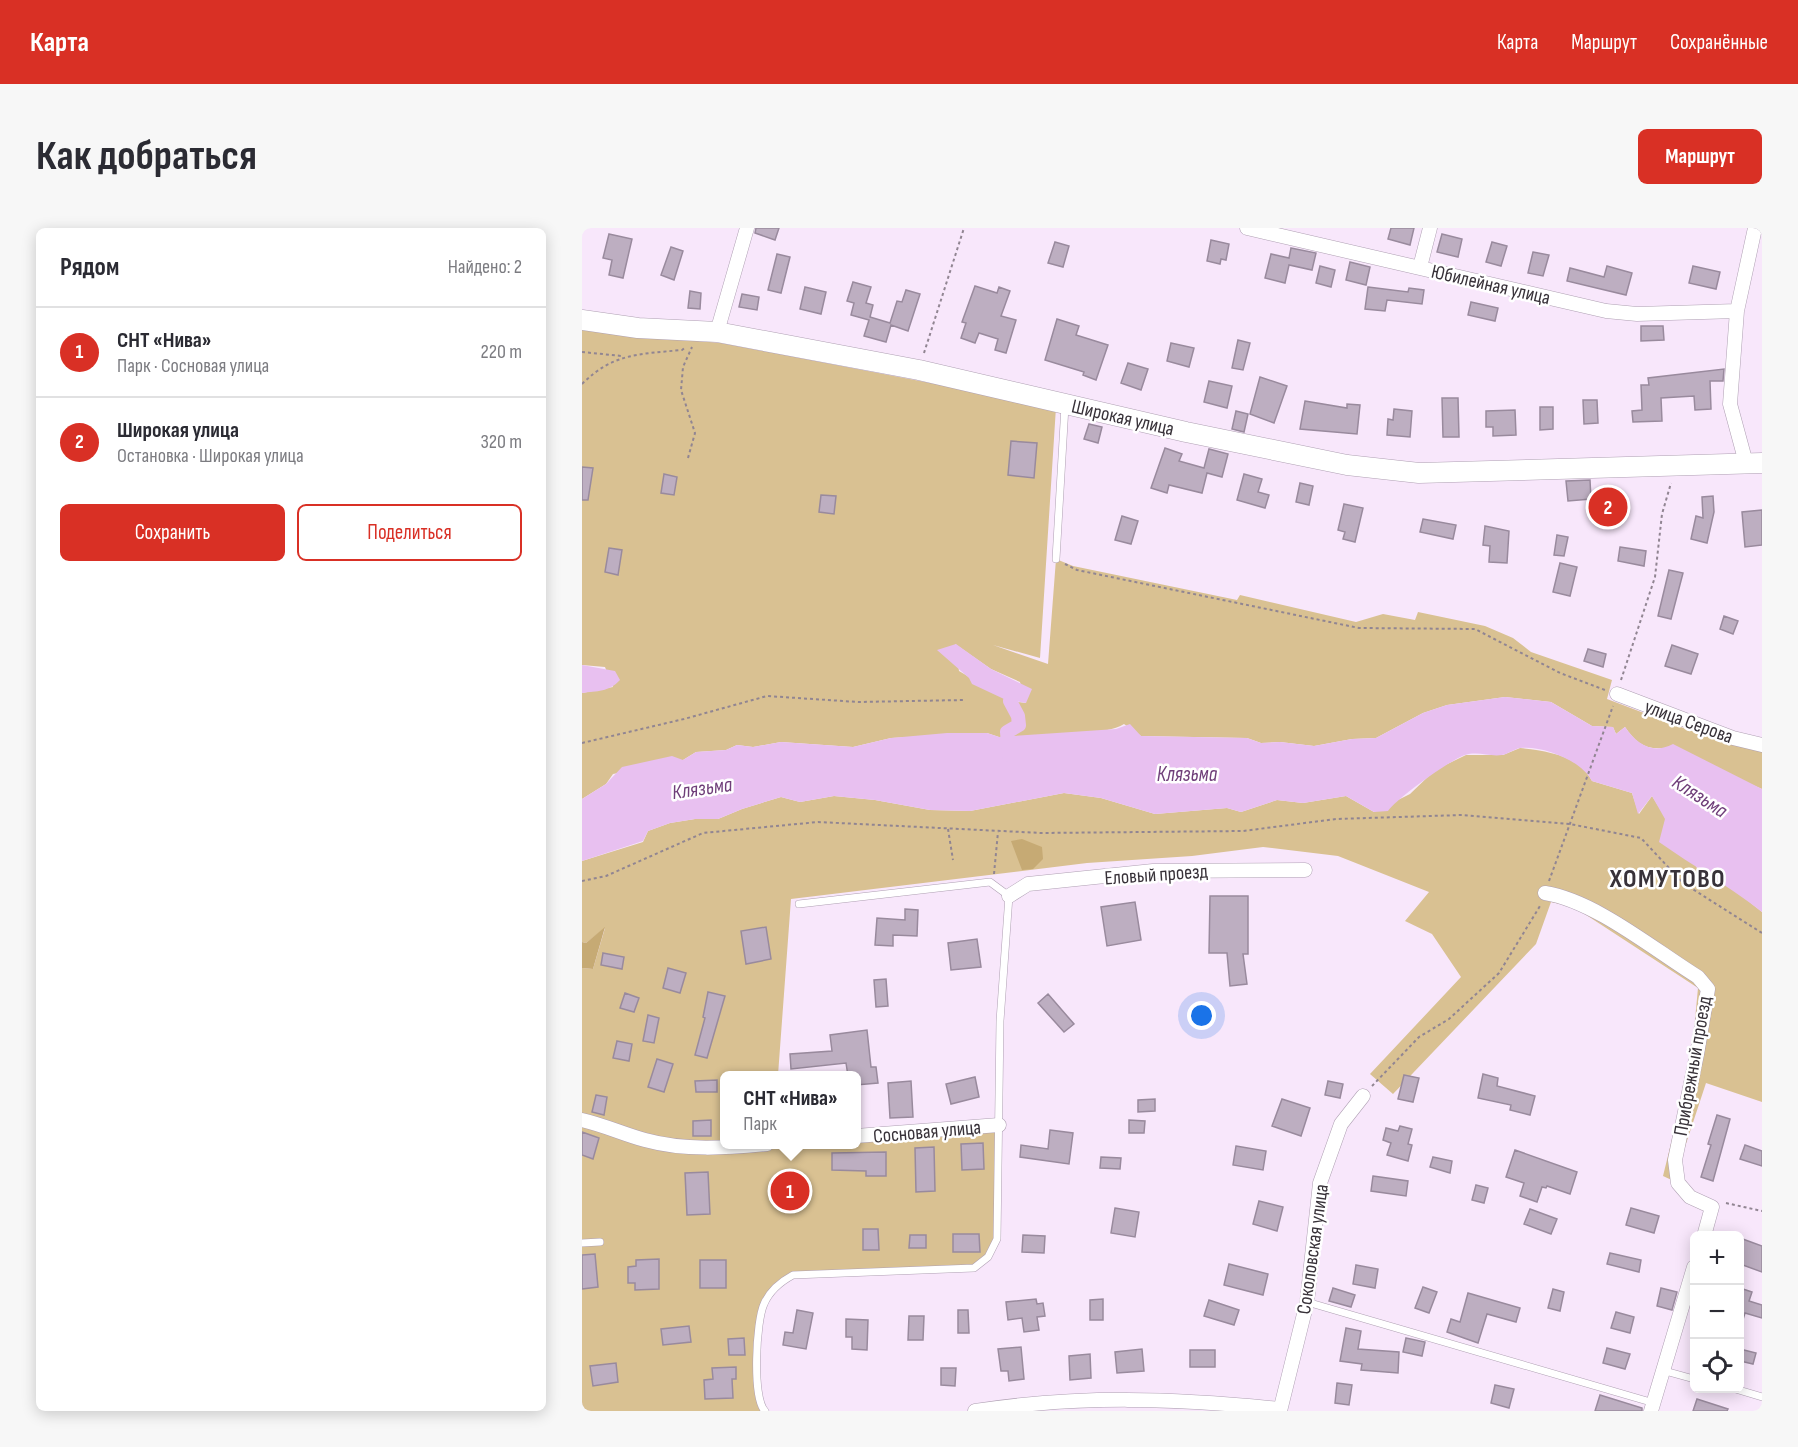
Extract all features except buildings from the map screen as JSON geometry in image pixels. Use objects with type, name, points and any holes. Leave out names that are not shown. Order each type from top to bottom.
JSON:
[{"type":"street","points":[[710,332],[747,228]]},
{"type":"street","name":"Юбилейная улица","points":[[1247,228],[1606,311],[1637,314],[1737,310]]},
{"type":"street","points":[[1420,267],[1430,228]]},
{"type":"street","points":[[1754,463],[1730,404],[1737,310],[1755,228]]},
{"type":"street","name":"Широкая улица","points":[[582,320],[638,328],[710,332],[919,370],[1347,465],[1419,473],[1754,463]]},
{"type":"street","name":"улица Серова","points":[[1617,694],[1733,738],[1762,745]]},
{"type":"street","name":"Еловый проезд","points":[[1009,896],[1028,884],[1153,871],[1305,870]]},
{"type":"street","name":"Прибрежный проезд","points":[[1545,893],[1566,896],[1593,908],[1698,976],[1708,989],[1698,1054],[1675,1160],[1678,1183],[1690,1197],[1712,1207]]},
{"type":"street","name":"Соколовская улица","points":[[1280,1410],[1307,1302],[1320,1183],[1341,1124],[1363,1096]]},
{"type":"street","points":[[582,1120],[606,1125],[645,1140],[720,1148]]},
{"type":"street","name":"Сосновая улица","points":[[861,1136],[999,1125]]},
{"type":"street","points":[[1705,1231],[1712,1207]]},
{"type":"street","points":[[1652,1407],[1690,1284]]},
{"type":"street","points":[[975,1411],[1036,1401],[1128,1398],[1206,1401],[1280,1410]]},
{"type":"lane","points":[[1056,558],[1065,404]]},
{"type":"lane","points":[[765,1411],[760,1406],[755,1377],[762,1306],[770,1292],[781,1281],[793,1275],[974,1268],[988,1257],[997,1239],[1000,1021],[1009,896],[993,885],[970,884],[799,904]]},
{"type":"lane","points":[[582,1243],[600,1242]]},
{"type":"lane","points":[[1307,1302],[1652,1407]]},
{"type":"lane","points":[[1665,1371],[1690,1377]]},
{"type":"lane","points":[[1744,1392],[1762,1397]]},
{"type":"path","points":[[919,370],[964,228]]},
{"type":"path","points":[[582,352],[622,357],[682,350],[695,339],[683,367],[681,390],[695,433],[688,458]]},
{"type":"path","points":[[582,384],[604,365],[622,357]]},
{"type":"path","points":[[1056,558],[1077,570],[1359,628],[1475,629],[1560,673],[1617,694],[1655,577],[1662,514],[1676,466]]},
{"type":"path","points":[[582,743],[684,719],[767,696],[858,702],[964,700]]},
{"type":"path","points":[[1363,1096],[1419,1037],[1449,1018],[1499,973],[1537,913],[1608,719]]},
{"type":"path","points":[[582,881],[606,876],[703,833],[818,822],[998,832],[1243,831],[1336,819],[1462,815],[1570,824],[1641,838],[1683,883],[1762,933]]},
{"type":"path","points":[[948,829],[953,860]]},
{"type":"path","points":[[993,885],[998,832]]},
{"type":"path","points":[[1712,1207],[1721,1202],[1762,1211]]},
{"type":"shaded area","points":[[582,328],[629,335],[721,343],[1056,407],[1040,658],[993,645],[1048,664],[1056,559],[1073,566],[1237,600],[1240,595],[1356,622],[1383,614],[1415,620],[1418,612],[1485,626],[1513,638],[1531,652],[1612,680],[1607,699],[1686,729],[1762,752],[1762,789],[1665,748],[1646,746],[1637,741],[1625,727],[1616,734],[1613,727],[1592,726],[1551,702],[1505,697],[1447,705],[1423,713],[1376,738],[1352,739],[1314,746],[1280,742],[1261,743],[1247,738],[1141,736],[1124,724],[1083,734],[999,737],[987,733],[891,738],[853,747],[781,742],[753,747],[737,745],[726,750],[696,752],[683,760],[613,774],[606,784],[582,799],[582,693],[613,687],[605,667],[582,665]],"holes":[[[955,644],[991,669],[1020,682],[1026,703],[1010,701],[959,671]]]},
{"type":"shaded area","points":[[1520,748],[1561,756],[1579,765],[1592,781],[1632,793],[1639,814],[1652,796],[1697,868],[1736,891],[1762,912],[1762,1102],[1706,1083],[1682,1156],[1678,1183],[1663,1176],[1691,1062],[1698,988],[1574,907],[1551,902],[1536,944],[1393,1094],[1370,1074],[1461,977],[1432,934],[1405,921],[1429,892],[1338,856],[1263,847],[1192,856],[1087,863],[791,899],[778,1071],[720,1071],[720,1149],[861,1149],[861,1136],[999,1125],[997,1239],[988,1257],[974,1268],[793,1275],[781,1281],[762,1307],[755,1377],[765,1411],[582,1411],[582,968],[593,969],[605,928],[586,943],[582,942],[582,861],[643,842],[648,831],[670,823],[695,819],[718,819],[781,797],[800,802],[834,796],[875,800],[930,810],[970,811],[1064,793],[1101,798],[1155,814],[1227,808],[1241,812],[1277,800],[1303,803],[1346,796],[1374,812],[1410,794],[1435,770],[1466,755],[1503,755]]},
{"type":"shaded area","points":[[1022,839],[1042,847],[1043,859],[1033,869],[1022,870],[1011,841]]},
{"type":"shaded area","points":[[605,927],[593,969],[582,968],[582,942],[586,943]]},
{"type":"water","points":[[956,644],[991,669],[1032,689],[1026,703],[1004,699],[972,684],[969,678],[937,650]]},
{"type":"water","points":[[582,665],[615,671],[620,680],[607,689],[582,693]]},
{"type":"water","name":"Клязьма","points":[[1505,697],[1551,702],[1592,726],[1613,727],[1616,734],[1625,727],[1640,743],[1652,748],[1673,744],[1762,789],[1762,912],[1659,842],[1665,819],[1652,796],[1638,814],[1632,793],[1592,781],[1580,767],[1561,756],[1529,748],[1502,755],[1475,754],[1458,758],[1424,780],[1388,811],[1374,812],[1346,796],[1303,803],[1277,800],[1241,812],[1227,808],[1155,814],[1101,798],[1064,793],[970,811],[930,810],[875,800],[834,796],[800,802],[781,797],[718,819],[695,819],[670,823],[648,831],[643,841],[582,861],[582,799],[606,784],[622,767],[672,756],[683,760],[696,752],[726,750],[737,745],[753,747],[781,742],[853,747],[891,738],[947,733],[987,733],[999,737],[1116,729],[1130,724],[1141,736],[1247,738],[1261,743],[1280,742],[1314,746],[1352,739],[1376,738],[1423,713],[1447,705]]},
{"type":"waterway","points":[[1009,755],[1007,732],[1019,725],[1018,716],[1010,701]]},
{"type":"place","name":"Широкая улица","points":[[1608,507]]},
{"type":"place","name":"СНТ «Нива»","points":[[790,1191]]},
{"type":"district","name":"ХОМУТОВО","points":[[1668,878]]}]
